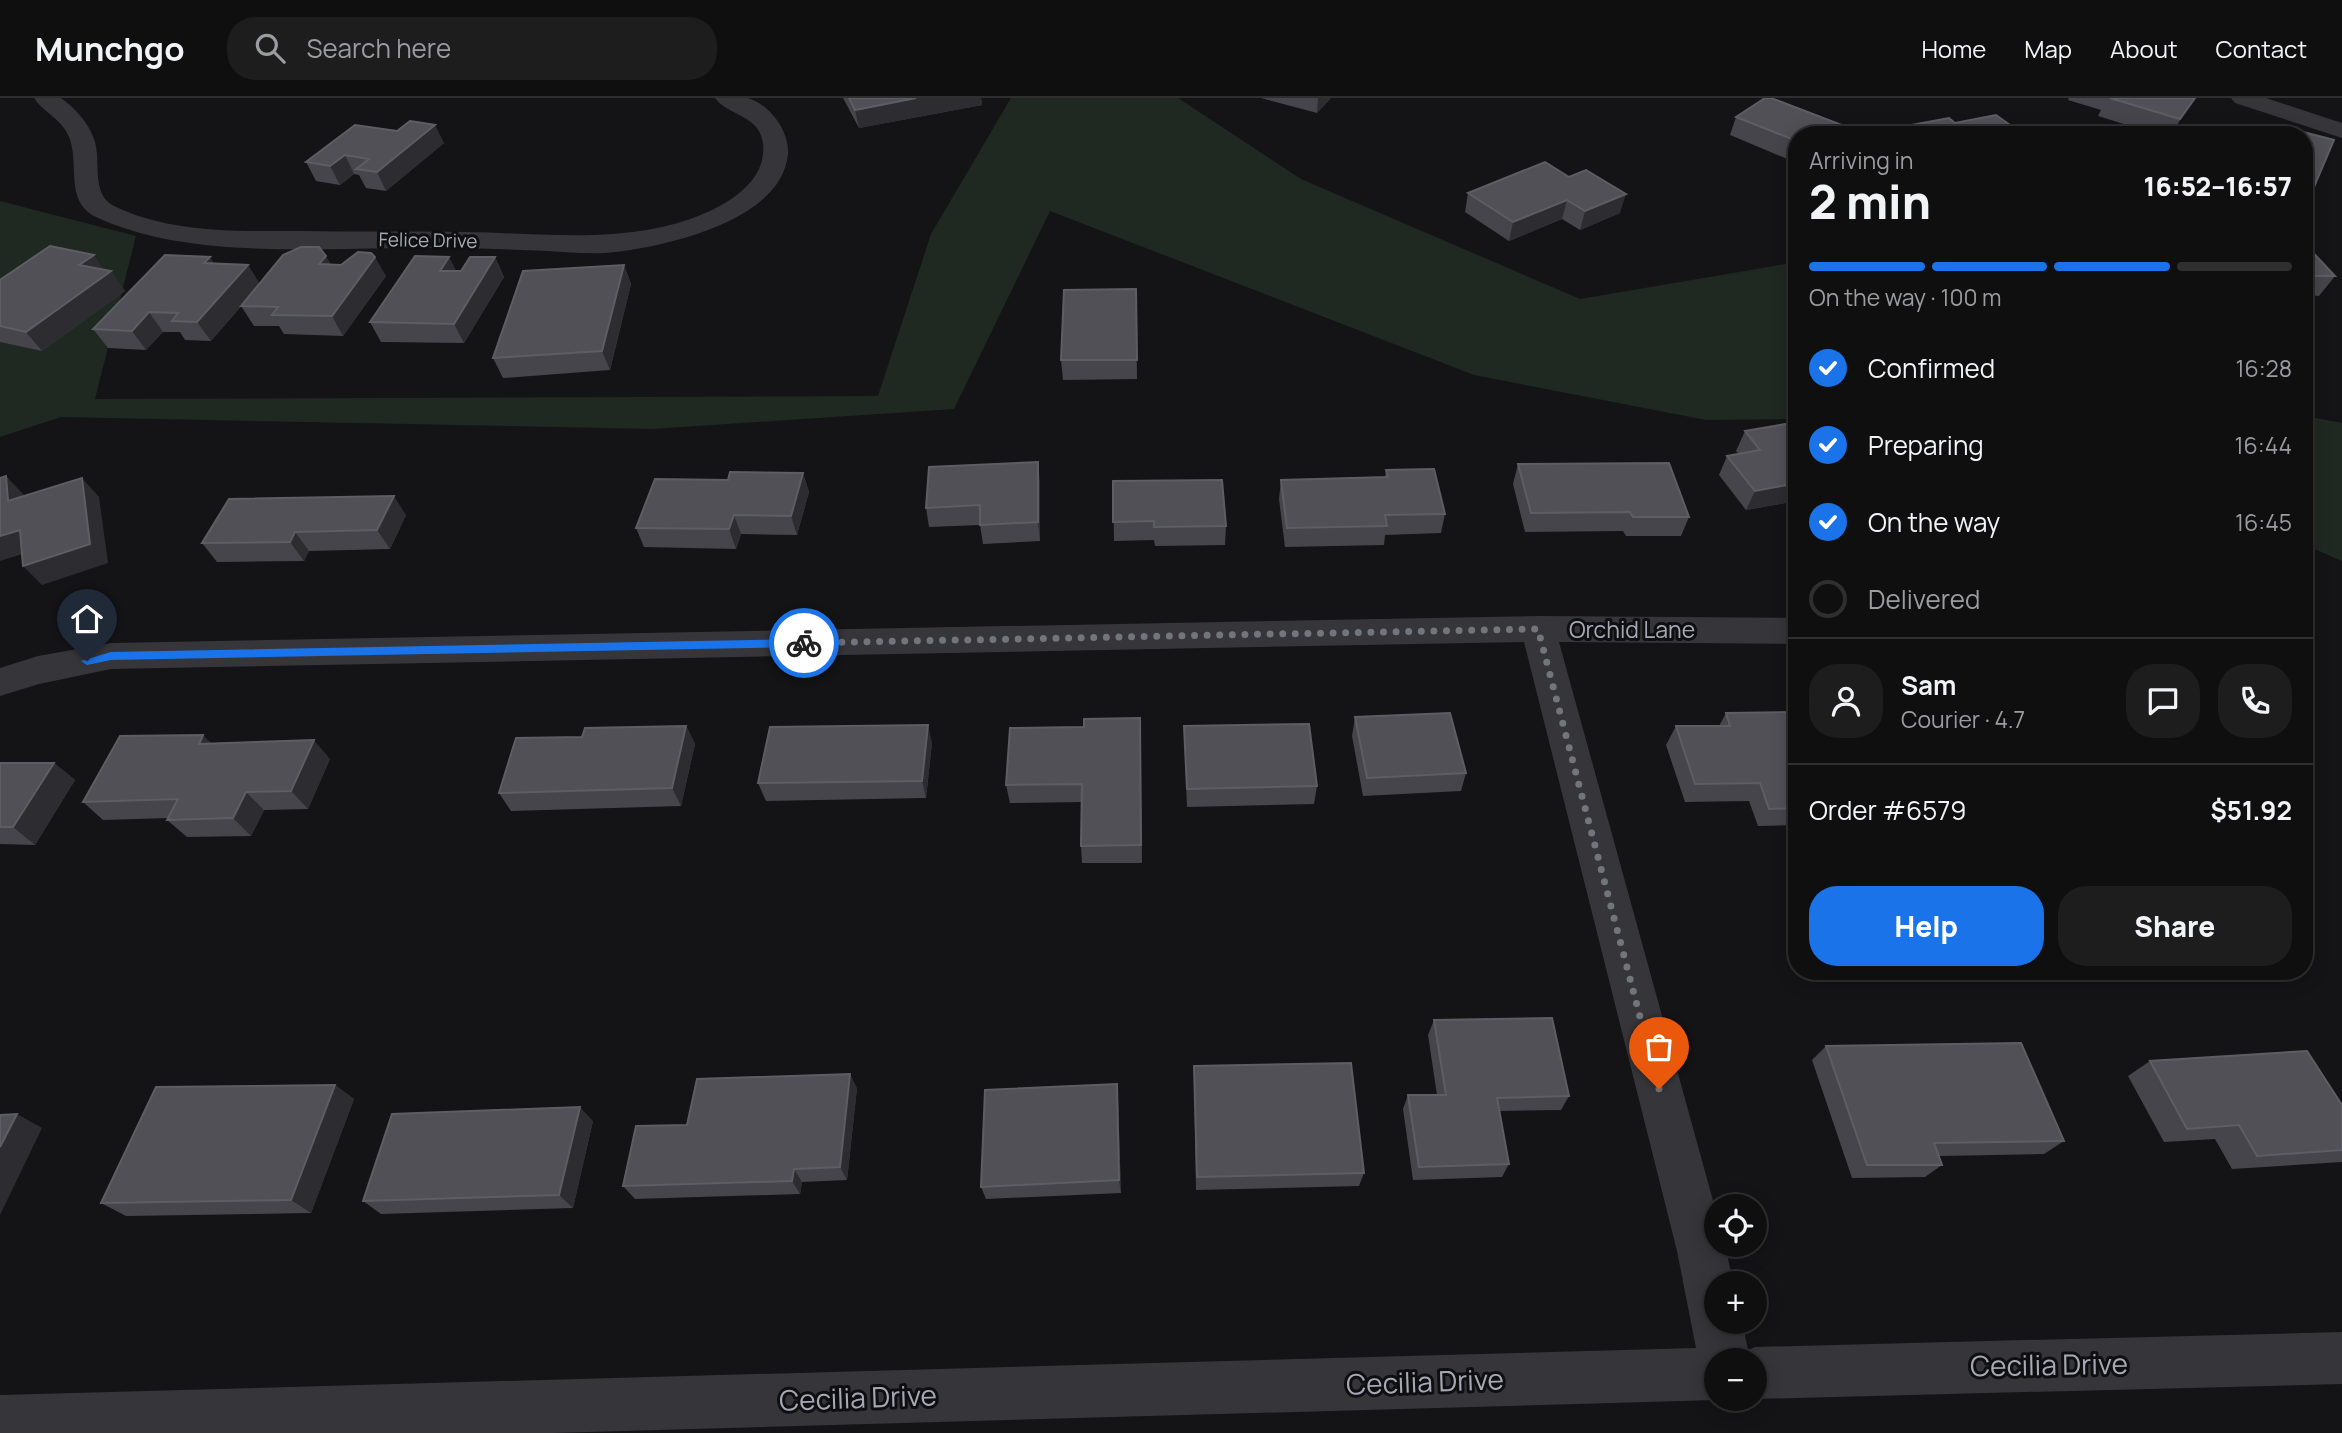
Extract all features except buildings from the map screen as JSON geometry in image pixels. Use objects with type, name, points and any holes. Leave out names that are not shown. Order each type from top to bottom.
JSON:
[{"type":"street","name":"Felice Drive","points":[[46,98],[68,113],[88,150],[86,191],[102,210],[140,225],[215,239],[468,240],[604,246],[665,235],[703,222],[740,205],[766,184],[776,153],[771,128],[750,108],[727,98]]},
{"type":"street","points":[[2243,98],[2342,131]]},
{"type":"street","points":[[1538,629],[1702,1251],[1722,1348]]},
{"type":"street","name":"Orchid Lane","points":[[0,682],[38,670],[111,656],[1538,629],[1788,631]]},
{"type":"street","name":"Cecilia Drive","points":[[1767,1373],[2342,1358]]},
{"type":"street","name":"Cecilia Drive","points":[[0,1422],[1704,1374]]},
{"type":"shaded area","points":[[1011,98],[1178,98],[1301,179],[1580,299],[1788,264],[1788,419],[1706,420],[1474,375],[1050,211],[954,409],[652,429],[61,417],[0,437],[0,201],[136,236],[95,399],[878,396],[931,234]]},
{"type":"shaded area","points":[[2313,418],[2342,423],[2342,561],[2313,548]]},
{"type":"way so far","points":[[804,643],[1538,629],[1659,1089]]},
{"type":"route","points":[[87,661],[111,656],[804,643]]}]
